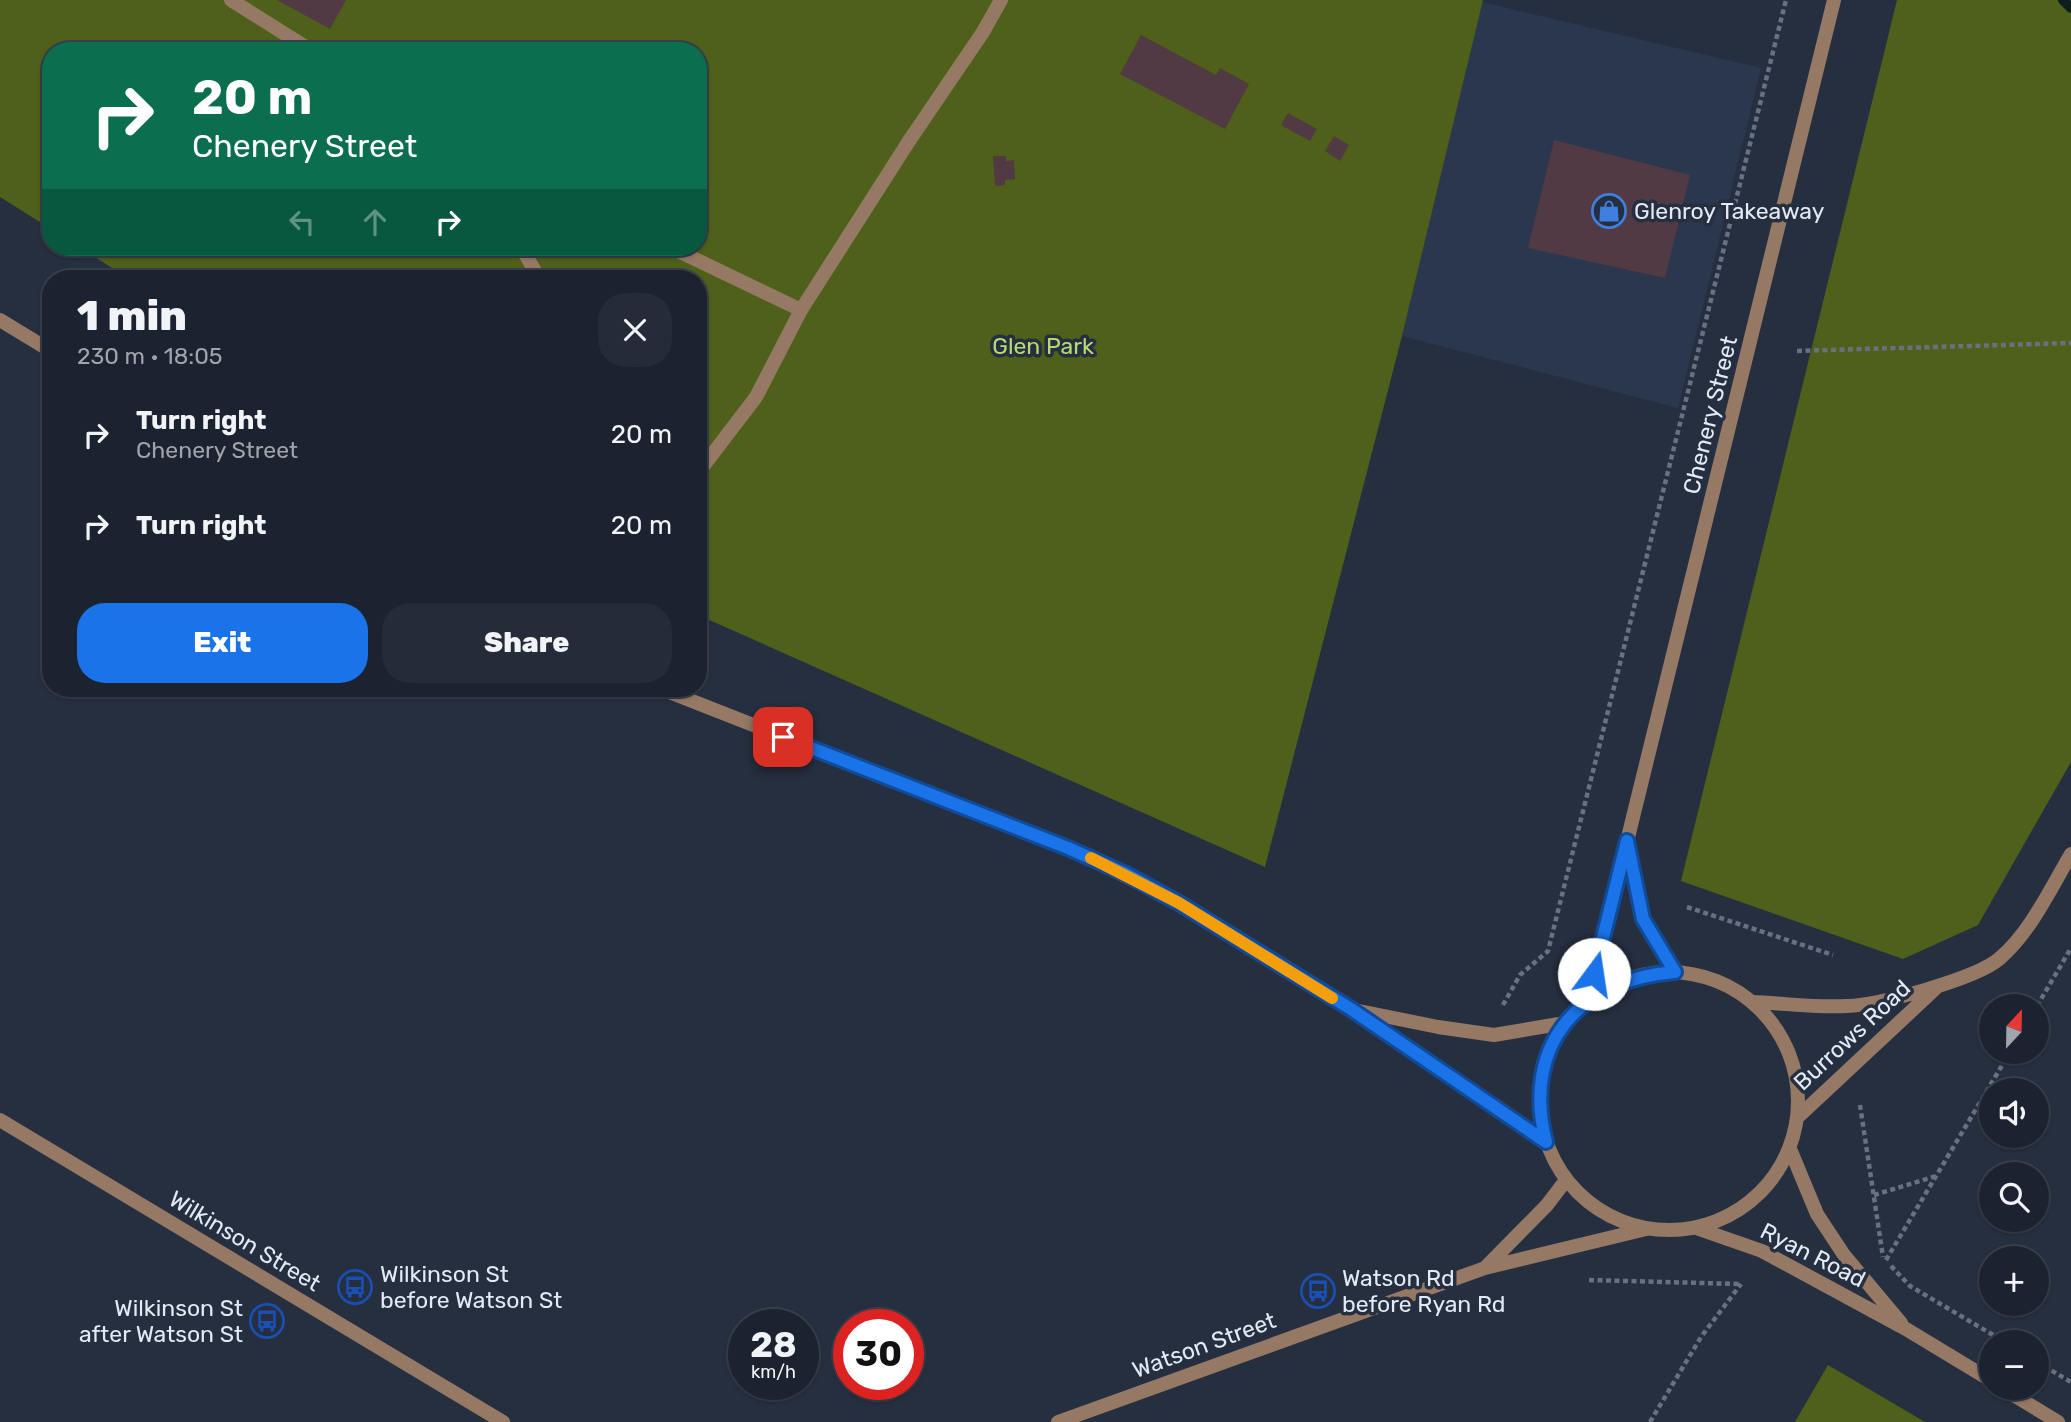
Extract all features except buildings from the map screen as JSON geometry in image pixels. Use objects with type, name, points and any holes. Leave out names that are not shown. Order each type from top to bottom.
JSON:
[{"type":"street","points":[[231,0],[298,42]]},
{"type":"street","points":[[707,461],[756,397],[802,310],[909,141],[983,33],[1001,0]]},
{"type":"street","name":"Chenery Street","points":[[1588,1000],[1834,0]]},
{"type":"street","points":[[689,256],[802,310]]},
{"type":"street","points":[[0,320],[42,346]]},
{"type":"street","points":[[682,697],[1068,848],[1126,874],[1179,903],[1351,1009],[1546,1142]]},
{"type":"street","name":"Chenery Street","points":[[1627,841],[1643,919],[1675,972]]},
{"type":"street","name":"Burrows Road","points":[[1752,1002],[1847,1007],[1937,987],[1983,970],[2000,959],[2028,924],[2071,854]]},
{"type":"street","points":[[1675,972],[1703,976],[1729,986],[1752,1002],[1774,1024],[1789,1054],[1798,1085],[1798,1117],[1790,1149],[1774,1177],[1753,1200],[1726,1217],[1696,1228],[1646,1229],[1601,1211],[1566,1180],[1546,1142],[1541,1121],[1541,1079],[1550,1049],[1565,1023],[1588,1000],[1624,980],[1644,974],[1675,972]]},
{"type":"street","name":"Burrows Road","points":[[1798,1117],[1937,987]]},
{"type":"street","points":[[1351,1009],[1438,1027],[1494,1035],[1565,1023]]},
{"type":"street","name":"Wilkinson Street","points":[[0,1120],[503,1422]]},
{"type":"street","name":"Ryan Road","points":[[1790,1149],[1817,1214],[1844,1255],[1906,1329]]},
{"type":"street","name":"Watson Street","points":[[1485,1268],[1547,1205],[1566,1180]]},
{"type":"street","name":"Ryan Road","points":[[1696,1228],[1762,1251],[1906,1329],[1979,1373]]},
{"type":"street","name":"Watson Street","points":[[1058,1422],[1485,1268],[1646,1229]]},
{"type":"street","points":[[2022,1400],[2058,1422]]},
{"type":"path","points":[[1503,1005],[1520,975],[1548,951],[1786,0]]},
{"type":"path","points":[[1797,351],[2071,343]]},
{"type":"path","points":[[1687,906],[1833,955]]},
{"type":"path","points":[[2043,994],[2071,948]]},
{"type":"path","points":[[1886,1260],[2003,1064]]},
{"type":"path","points":[[1860,1105],[1882,1256],[1910,1286],[1985,1330]]},
{"type":"path","points":[[1874,1195],[1937,1175]]},
{"type":"path","points":[[1588,1280],[1741,1284],[1701,1337],[1650,1422]]},
{"type":"path","points":[[2049,1369],[2071,1382]]},
{"type":"shaded area","points":[[1482,2],[1761,68],[1678,408],[1402,336]]},
{"type":"green space","name":"Glen Park","points":[[0,0],[1483,0],[1402,336],[1265,867],[707,619],[707,270],[115,270],[93,256],[707,256],[707,42],[42,42],[42,223],[0,197]]},
{"type":"green space","points":[[1897,0],[2071,0],[2071,762],[1978,925],[1903,959],[1681,881]]},
{"type":"green space","points":[[1828,1365],[1925,1422],[1795,1422]]},
{"type":"waterway","points":[[2063,0],[2071,8]]},
{"type":"slow traffic","points":[[1091,858],[1179,903],[1332,998]]},
{"type":"place","name":"Glenroy Takeaway","points":[[1609,211]]},
{"type":"place","name":"Wilkinson St before Watson St","points":[[355,1287]]},
{"type":"place","name":"Watson Rd before Ryan Rd","points":[[1318,1291]]},
{"type":"place","name":"Wilkinson St after Watson St","points":[[267,1321]]},
{"type":"route","points":[[783,737],[1068,848],[1126,874],[1179,903],[1351,1009],[1546,1142],[1539,1100],[1541,1079],[1554,1040],[1565,1023],[1588,1000],[1614,984],[1644,974],[1675,972],[1643,919],[1627,841],[1594,974]]}]
